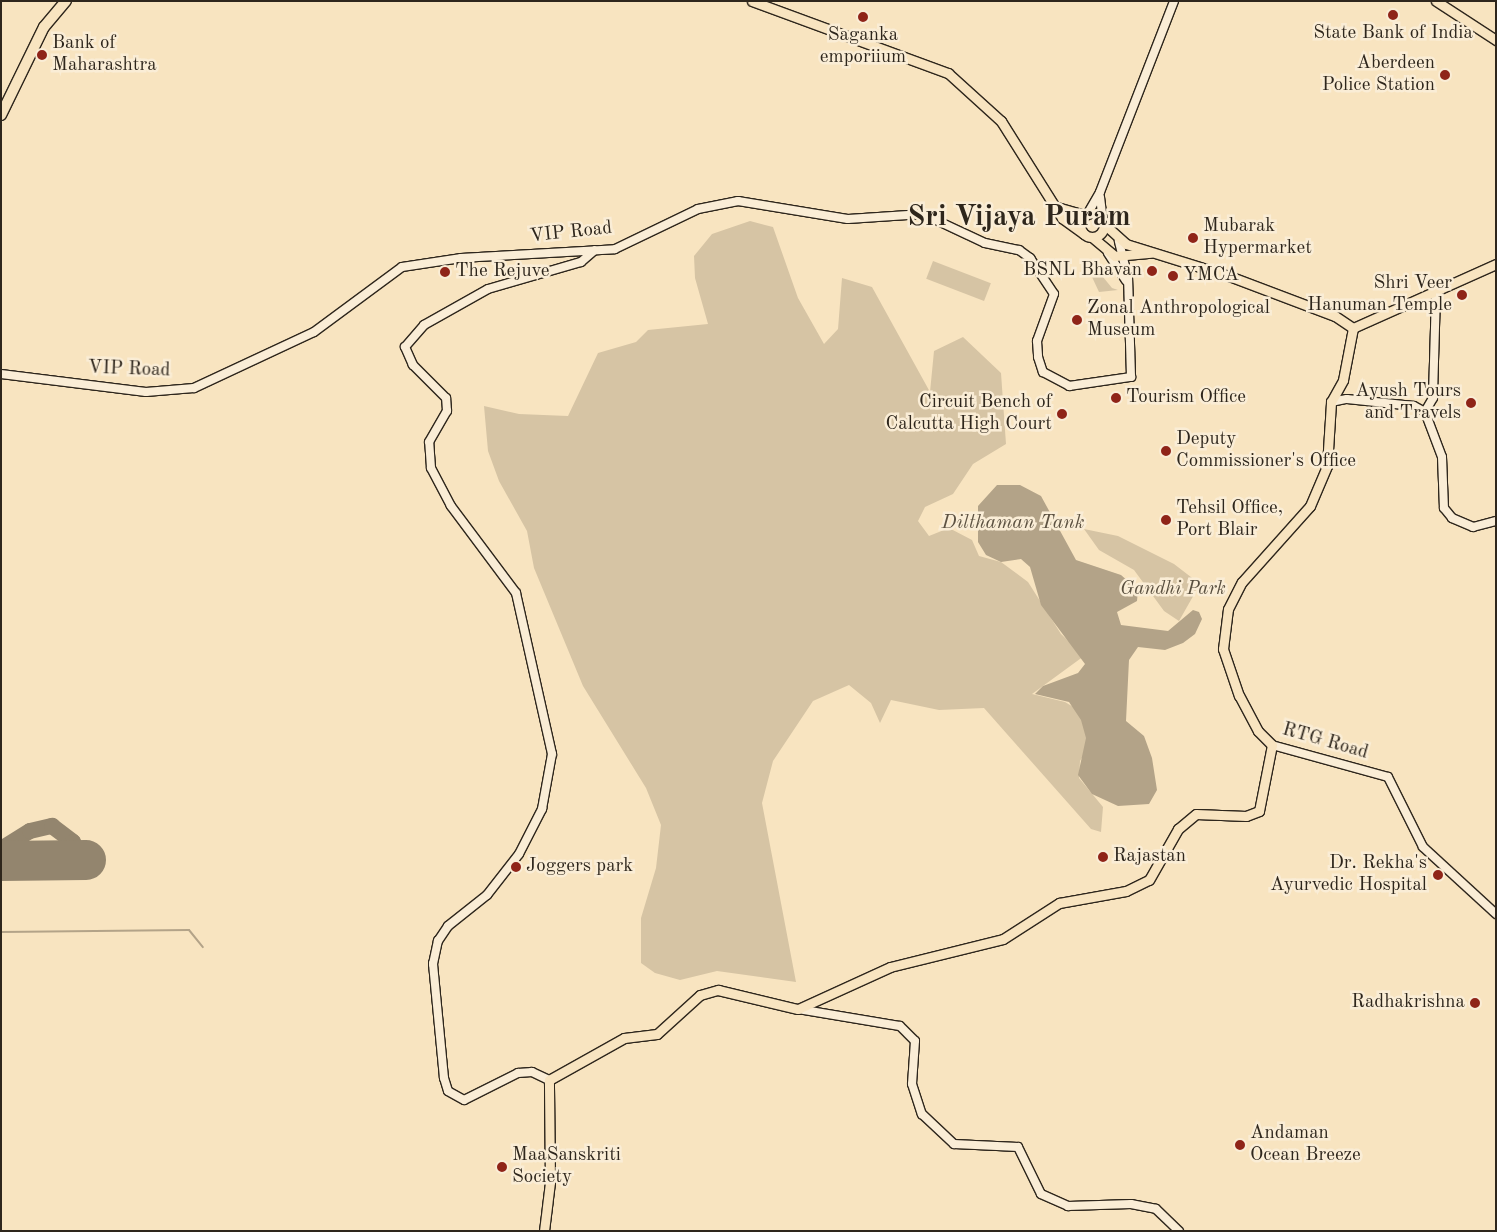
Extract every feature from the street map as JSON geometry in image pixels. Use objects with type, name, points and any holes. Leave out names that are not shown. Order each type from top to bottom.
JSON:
[{"type":"highway","points":[[1,114],[44,27],[66,1]]},
{"type":"main road","points":[[752,1],[948,73],[1001,121],[1070,227],[1088,235],[1102,232],[1104,222],[1100,192]]},
{"type":"main road","points":[[1128,285],[1107,252],[1088,235],[1080,224],[1100,192],[1174,1]]},
{"type":"main road","points":[[1436,1],[1496,40]]},
{"type":"main road","name":"VIP Road","points":[[1,374],[146,392],[194,388],[314,332],[402,267],[461,258],[615,250],[719,203],[775,205],[848,219],[923,214],[985,244],[1008,245],[1030,258],[1054,294],[1037,341],[1043,372],[1056,383],[1069,386],[1130,377],[1128,285]]},
{"type":"main road","points":[[1055,205],[1086,214],[1104,222],[1119,241],[1124,256],[1128,285]]},
{"type":"main road","points":[[1107,252],[1108,241],[1119,241],[1335,316],[1353,328],[1436,294],[1496,264]]},
{"type":"main road","points":[[549,1080],[532,1072],[518,1073],[464,1100],[448,1091],[444,1078],[433,964],[438,941],[448,926],[487,895],[519,854],[542,809],[552,754],[516,593],[451,506],[431,468],[429,442],[447,411],[446,398],[413,365],[405,347],[424,325],[488,289],[581,262],[596,250]]},
{"type":"main road","points":[[1107,252],[1124,256],[1154,252]]},
{"type":"main road","points":[[1425,412],[1434,390],[1436,294]]},
{"type":"main road","name":"RTG Road","points":[[1353,328],[1343,380],[1331,402],[1327,466],[1310,506],[1242,582],[1228,608],[1223,650],[1239,696],[1258,731],[1272,745],[1388,777],[1423,846],[1496,914]]},
{"type":"main road","points":[[1331,402],[1347,399],[1414,406],[1425,412],[1442,457],[1444,508],[1452,518],[1473,527],[1496,521]]},
{"type":"main road","points":[[798,1009],[890,967],[1003,939],[1059,903],[1138,886],[1154,875],[1178,829],[1192,816],[1202,812],[1246,816],[1258,811],[1272,745]]},
{"type":"main road","points":[[549,1080],[624,1038],[657,1034],[700,995],[718,990],[798,1009],[900,1026],[915,1041],[912,1084],[922,1114],[954,1144],[1018,1147],[1041,1194],[1068,1206],[1131,1204],[1156,1209],[1179,1231]]},
{"type":"main road","points":[[544,1231],[550,1182],[549,1080]]},
{"type":"green space","points":[[750,221],[773,227],[798,298],[824,344],[838,329],[842,278],[872,287],[930,392],[934,351],[963,337],[1001,373],[1006,444],[973,464],[953,494],[925,507],[918,521],[929,536],[949,528],[972,540],[979,556],[1001,562],[1028,582],[1061,634],[1084,656],[1032,694],[1065,702],[1080,711],[1089,746],[1080,761],[1079,778],[1103,807],[1101,832],[1091,829],[984,708],[939,710],[891,700],[880,723],[871,703],[849,685],[813,701],[773,761],[762,803],[796,982],[717,971],[680,980],[655,973],[641,963],[641,918],[656,868],[661,825],[646,788],[583,686],[534,568],[527,531],[499,481],[488,451],[484,406],[519,414],[568,416],[598,353],[636,342],[648,330],[708,324],[695,278],[694,256],[712,234]]},
{"type":"green space","points":[[933,261],[991,283],[984,301],[926,279]]},
{"type":"green space","points":[[1094,266],[1112,288],[1118,290],[1099,292],[1092,277]]},
{"type":"green space","name":"Gandhi Park","points":[[1084,529],[1118,536],[1174,564],[1200,584],[1179,621],[1164,611],[1134,570],[1099,550]]},
{"type":"water","name":"Dilthaman Tank","points":[[997,485],[1020,485],[1041,496],[1076,560],[1121,575],[1138,590],[1137,601],[1117,612],[1121,625],[1168,631],[1193,610],[1199,612],[1202,619],[1195,634],[1183,643],[1165,650],[1138,647],[1129,660],[1126,721],[1144,736],[1152,758],[1157,790],[1149,804],[1118,806],[1092,794],[1078,775],[1086,738],[1081,720],[1069,702],[1035,694],[1043,686],[1078,673],[1085,664],[1041,605],[1030,567],[1021,559],[1001,562],[986,555],[978,542],[978,506]]},
{"type":"waterway","points":[[1,932],[189,930],[203,947]]},
{"type":"taxiway","points":[[1,849],[30,831],[52,826],[73,842],[78,860],[77,867],[67,871],[31,861]]},
{"type":"runway","points":[[1,861],[86,860]]},
{"type":"place","name":"State Bank of India","points":[[1393,15]]},
{"type":"place","name":"Saganka emporiium","points":[[863,17]]},
{"type":"place","name":"Bank of Maharashtra","points":[[42,55]]},
{"type":"place","name":"Aberdeen Police Station","points":[[1445,75]]},
{"type":"place","name":"Mubarak Hypermarket","points":[[1193,238]]},
{"type":"place","name":"BSNL Bhavan","points":[[1152,271]]},
{"type":"place","name":"The Rejuve","points":[[445,272]]},
{"type":"place","name":"YMCA","points":[[1173,276]]},
{"type":"place","name":"Shri Veer Hanuman Temple","points":[[1462,295]]},
{"type":"place","name":"Zonal Anthropological Museum","points":[[1077,320]]},
{"type":"place","name":"Tourism Office","points":[[1116,398]]},
{"type":"place","name":"Ayush Tours and Travels","points":[[1471,403]]},
{"type":"place","name":"Circuit Bench of Calcutta High Court","points":[[1062,414]]},
{"type":"place","name":"Deputy Commissioner's Office","points":[[1166,451]]},
{"type":"place","name":"Tehsil Office, Port Blair","points":[[1166,520]]},
{"type":"place","name":"Rajastan","points":[[1103,857]]},
{"type":"place","name":"Joggers park","points":[[516,867]]},
{"type":"place","name":"Dr. Rekha's Ayurvedic Hospital","points":[[1438,875]]},
{"type":"place","name":"Radhakrishna","points":[[1475,1003]]},
{"type":"place","name":"Andaman Ocean Breeze","points":[[1240,1145]]},
{"type":"place","name":"MaaSanskriti Society","points":[[502,1167]]},
{"type":"district","name":"Sri Vijaya Puram","points":[[1019,218]]}]
